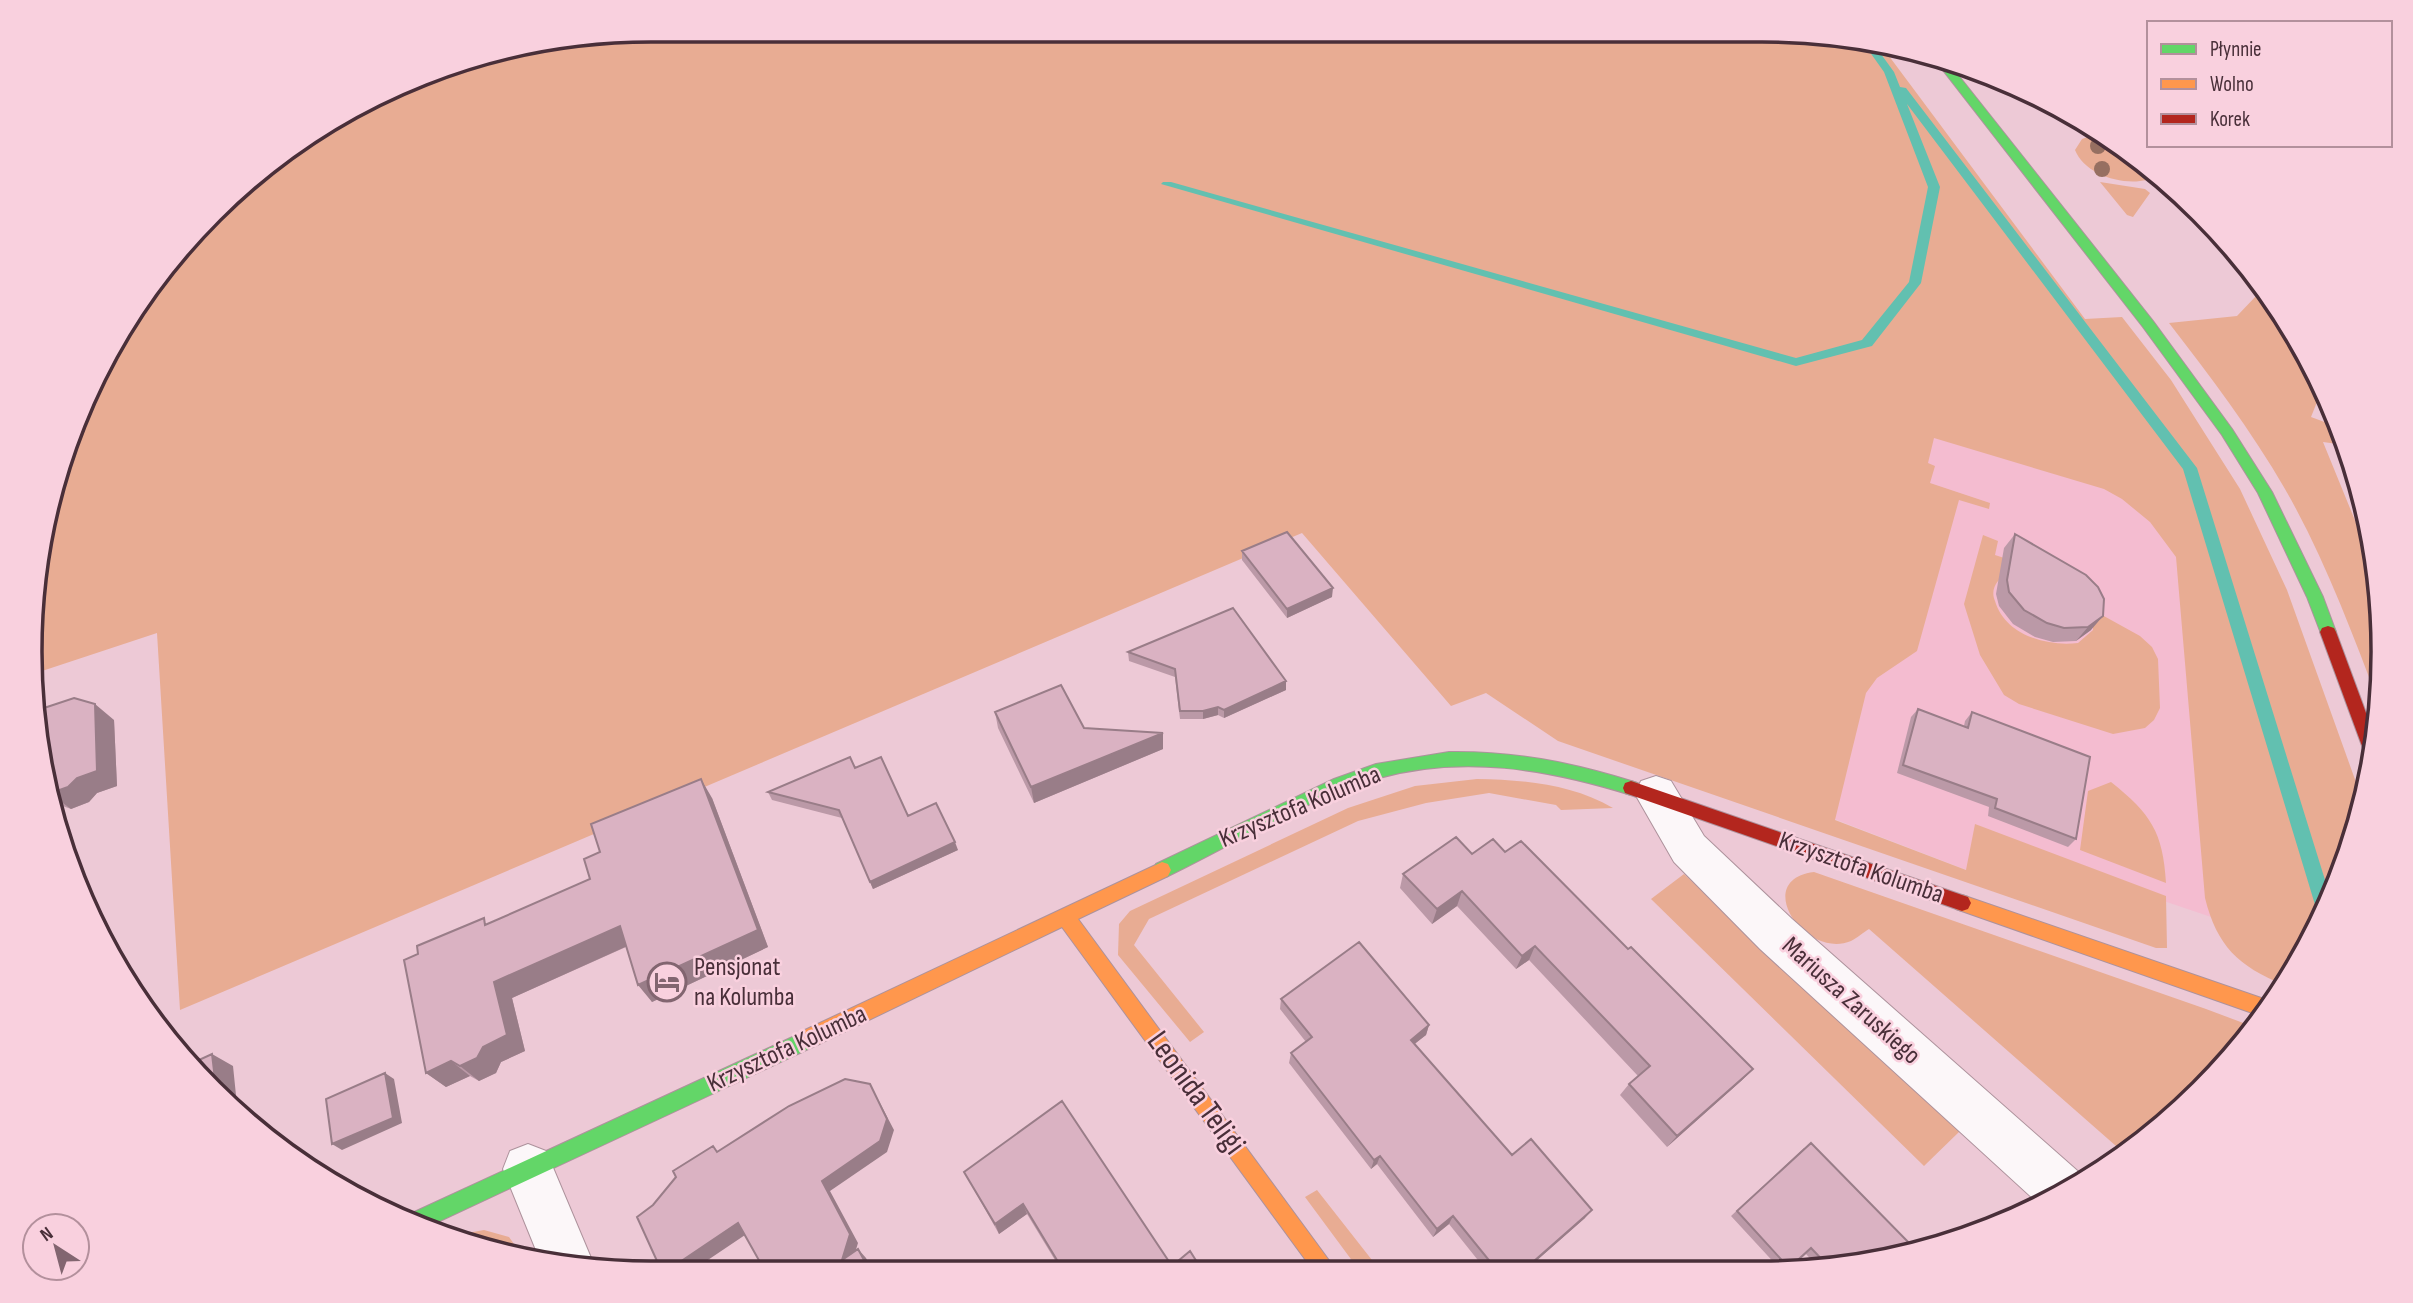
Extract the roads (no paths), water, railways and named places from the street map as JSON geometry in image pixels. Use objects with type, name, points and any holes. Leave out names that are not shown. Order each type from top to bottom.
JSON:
[{"type":"street","points":[[1950,72],[2148,324],[2227,432],[2265,492],[2315,597],[2366,734]]},
{"type":"street","name":"Krzysztofa Kolumba","points":[[426,1218],[1340,784],[1422,760],[1466,756],[1543,762],[1583,771],[1656,794],[1856,867],[2257,1006]]},
{"type":"street","name":"Mariusza Zaruskiego","points":[[1656,794],[1689,849],[1776,934],[2055,1185]]},
{"type":"street","name":"Leonida Teligi","points":[[1065,916],[1319,1261]]},
{"type":"street","points":[[528,1169],[564,1254]]},
{"type":"waterway","points":[[1167,184],[1796,362],[1867,343],[1915,283],[1934,187],[1889,72],[1875,53]]},
{"type":"waterway","points":[[1902,90],[2190,468],[2321,894]]},
{"type":"place","name":"Pensjonat na Kolumba","points":[[667,982]]}]
